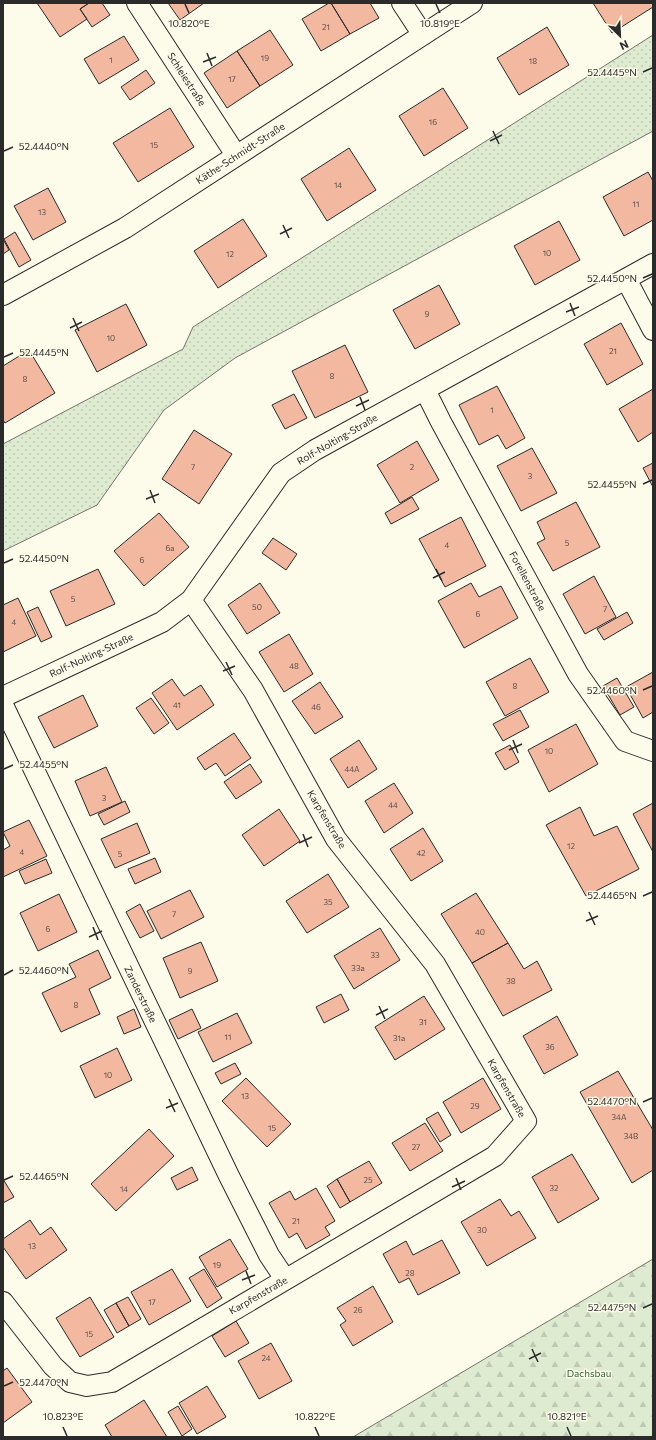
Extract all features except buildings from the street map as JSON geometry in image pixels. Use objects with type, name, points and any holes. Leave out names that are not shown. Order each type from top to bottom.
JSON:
[{"type":"street","name":"Schleiestraße","points":[[137,3],[236,155]]},
{"type":"street","points":[[402,3],[423,35]]},
{"type":"street","name":"Käthe-Schmidt-Straße","points":[[3,295],[125,228],[472,3]]},
{"type":"street","name":"Rolf-Nolting-Straße","points":[[3,696],[162,622],[191,600],[281,473],[315,450],[653,264]]},
{"type":"street","points":[[626,279],[653,330]]},
{"type":"street","name":"Forellenstraße","points":[[425,390],[578,674],[625,741],[653,751]]},
{"type":"street","name":"Karpfenstraße","points":[[3,1302],[53,1366],[70,1382],[87,1386],[112,1382],[495,1156],[526,1121],[435,964],[336,839],[253,690],[191,600]]},
{"type":"street","name":"Zanderstraße","points":[[3,705],[228,1176],[269,1255],[285,1279]]},
{"type":"green space","points":[[653,35],[653,131],[235,358],[164,410],[97,505],[3,551],[3,444],[183,349],[193,327]]},
{"type":"green space","name":"Dachsbau","points":[[653,1259],[653,1437],[353,1437]]}]
